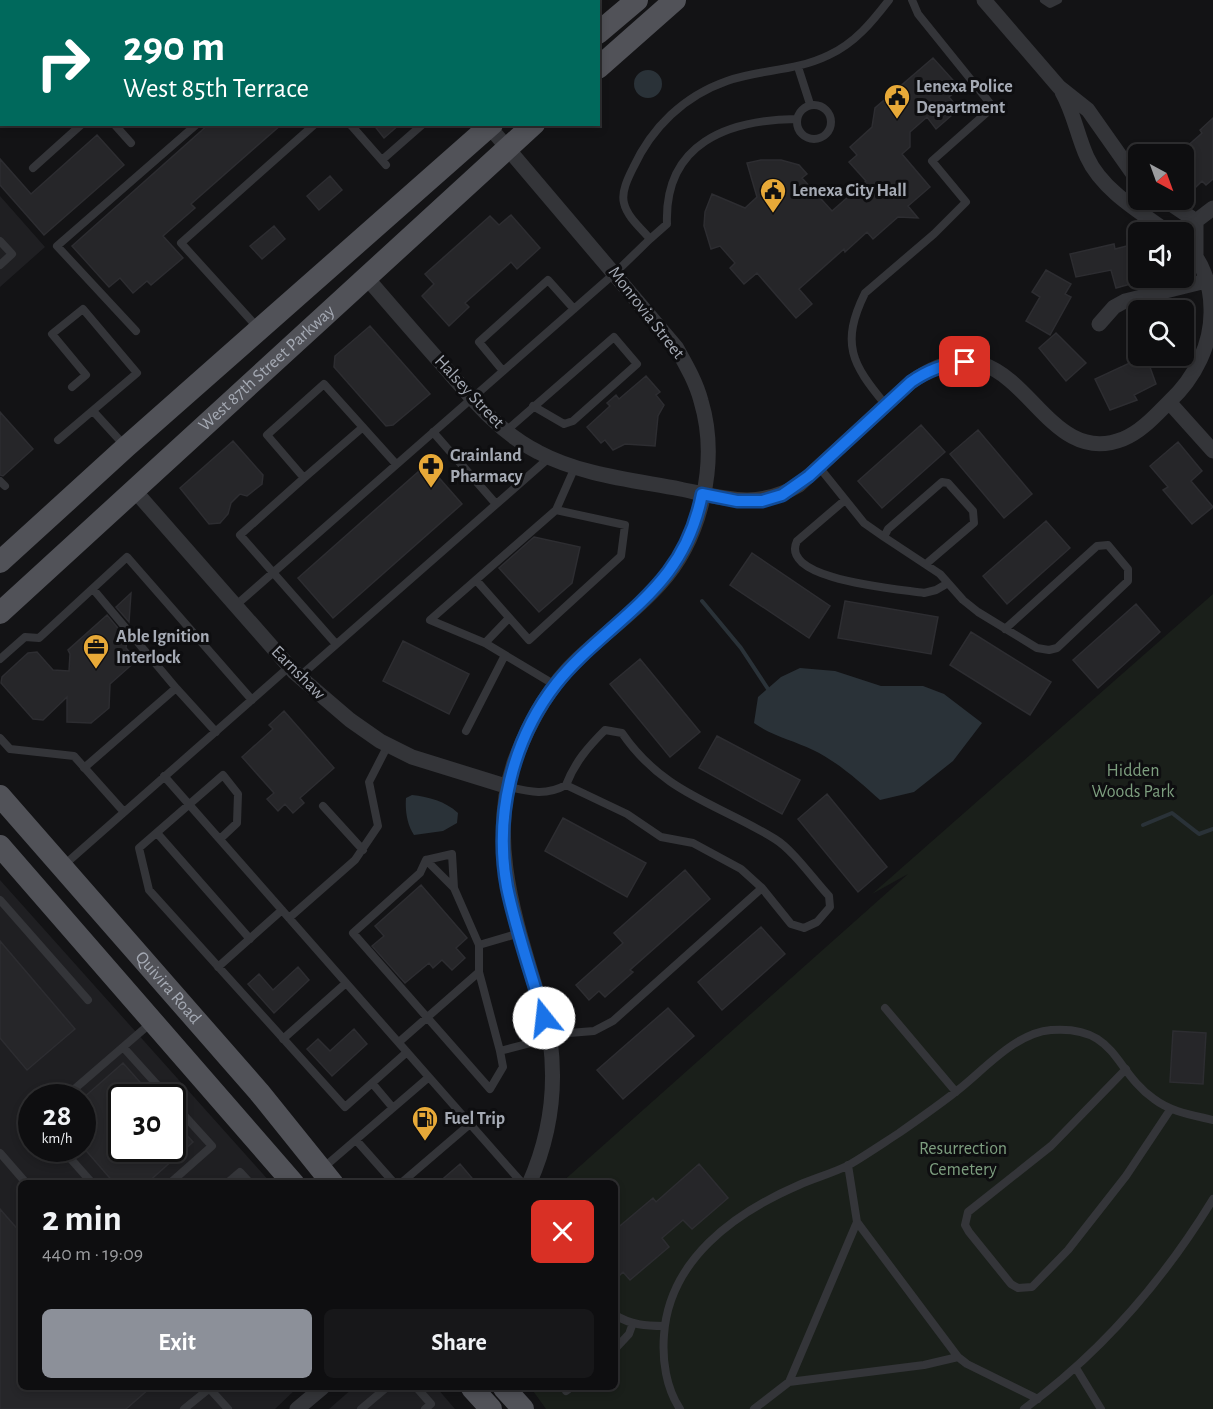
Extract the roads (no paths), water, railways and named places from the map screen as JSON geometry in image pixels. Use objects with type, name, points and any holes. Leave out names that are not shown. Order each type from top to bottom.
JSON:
[{"type":"main road","points":[[600,31],[637,0]]},
{"type":"main road","points":[[600,66],[675,0]]},
{"type":"main road","name":"West 87th Street Parkway","points":[[4,555],[489,126]]},
{"type":"main road","name":"West 87th Street Parkway","points":[[0,613],[532,126]]},
{"type":"main road","name":"Quivira Road","points":[[0,796],[259,1092],[328,1176]]},
{"type":"main road","name":"Quivira Road","points":[[0,846],[8,866],[153,1021],[291,1180]]},
{"type":"main road","points":[[8,866],[28,864],[68,874]]},
{"type":"main road","points":[[474,1390],[491,1409]]},
{"type":"main road","points":[[506,1390],[523,1409]]},
{"type":"street","points":[[984,0],[1059,87],[1088,110],[1128,167]]},
{"type":"street","points":[[1059,87],[1074,115],[1088,159],[1129,205],[1154,222]]},
{"type":"street","name":"Monrovia Street","points":[[489,126],[676,347],[692,375],[702,402],[707,434],[708,462],[702,494],[689,539],[670,572],[646,598],[576,660],[555,685],[524,738],[509,787],[504,816],[503,852],[507,884],[550,1038],[553,1075],[552,1106],[547,1136],[530,1180]]},
{"type":"street","points":[[1196,221],[1213,208]]},
{"type":"street","points":[[1180,210],[1196,221]]},
{"type":"street","points":[[1196,221],[1196,254]]},
{"type":"street","name":"Halsey Street","points":[[366,277],[472,398],[506,431],[550,457],[575,467],[702,494],[737,501],[762,501],[782,495],[819,467],[885,404],[925,372],[944,364],[965,362],[985,365],[1004,374],[1055,426],[1070,437],[1088,443],[1106,443],[1124,438],[1138,430],[1169,402],[1191,377],[1209,346],[1211,310],[1206,280],[1196,254]]},
{"type":"street","points":[[1099,324],[1114,307],[1125,301],[1206,280]]},
{"type":"street","points":[[1169,402],[1213,451]]},
{"type":"street","name":"Earnshaw","points":[[135,491],[294,672],[350,720],[388,745],[448,770],[509,787]]},
{"type":"street","points":[[302,1408],[320,1390]]},
{"type":"lane","points":[[650,239],[631,216],[623,200],[627,180],[654,132],[673,112],[691,99],[728,80],[798,67],[845,46],[870,24],[889,0]]},
{"type":"lane","points":[[885,404],[861,375],[853,355],[851,333],[859,306],[865,293],[934,234],[966,202],[932,160],[993,107],[918,14],[912,0]]},
{"type":"lane","points":[[1044,0],[1050,4],[1058,0]]},
{"type":"lane","points":[[798,67],[810,105]]},
{"type":"lane","points":[[810,105],[822,107],[828,112],[831,128],[826,135],[816,140],[805,137],[798,129],[796,120],[803,108],[810,105]]},
{"type":"lane","points":[[235,606],[615,273],[667,224],[669,194],[675,176],[687,159],[706,140],[748,122],[796,120]]},
{"type":"lane","points":[[33,168],[80,126]]},
{"type":"lane","points":[[116,126],[131,143]]},
{"type":"lane","points":[[136,331],[57,246],[195,126]]},
{"type":"lane","points":[[260,329],[181,243],[313,126]]},
{"type":"lane","points":[[352,126],[384,163],[421,126]]},
{"type":"lane","points":[[0,241],[12,254],[0,265]]},
{"type":"lane","points":[[503,370],[479,342],[548,280],[574,309]]},
{"type":"lane","points":[[58,440],[137,373],[83,309],[52,334],[86,375],[72,387]]},
{"type":"lane","points":[[506,431],[533,406],[614,337],[637,364],[573,421],[564,424],[533,406]]},
{"type":"lane","points":[[304,478],[267,435],[324,384],[396,464]]},
{"type":"lane","points":[[93,411],[126,447]]},
{"type":"lane","points":[[336,644],[240,535],[363,427]]},
{"type":"lane","points":[[434,432],[496,504]]},
{"type":"lane","points":[[68,874],[124,812],[164,776],[252,700],[336,644],[550,457]]},
{"type":"lane","points":[[555,685],[485,643],[430,620],[556,510],[575,467]]},
{"type":"lane","points":[[819,467],[864,523],[926,564],[963,600],[1005,629],[1036,648],[1049,650],[1057,648],[1128,581],[1128,569],[1108,545],[1097,546],[1005,629]]},
{"type":"lane","points":[[884,537],[888,529],[942,482],[948,483],[973,511],[974,523],[926,564]]},
{"type":"lane","points":[[845,500],[797,541],[793,548],[794,556],[800,563],[835,578],[924,593],[936,590],[948,583]]},
{"type":"lane","points":[[476,580],[529,640],[621,556],[625,525],[556,510]]},
{"type":"lane","points":[[0,659],[25,637],[39,638],[127,557],[252,700]]},
{"type":"lane","points":[[93,589],[216,732]]},
{"type":"lane","points":[[485,643],[509,618]]},
{"type":"lane","points":[[466,731],[505,655]]},
{"type":"lane","points":[[84,768],[176,688]]},
{"type":"lane","points":[[509,787],[538,793],[554,792],[566,785],[572,768],[587,747],[605,730],[622,733],[636,753],[679,790],[778,840],[829,897],[830,907],[818,922],[804,928],[791,924],[762,888],[741,869],[693,843],[661,837],[627,814],[566,785]]},
{"type":"lane","points":[[0,738],[10,749],[74,756],[124,812]]},
{"type":"lane","points":[[289,918],[356,860],[378,826],[369,782],[388,745]]},
{"type":"lane","points":[[220,839],[237,823],[238,794],[223,775],[140,848],[149,890],[345,1107],[407,1052]]},
{"type":"lane","points":[[164,776],[519,1180]]},
{"type":"lane","points":[[323,806],[363,850]]},
{"type":"lane","points":[[157,833],[250,939]]},
{"type":"lane","points":[[452,854],[454,888],[479,945],[479,972],[503,1067],[490,1089],[353,933],[420,873],[426,860],[452,854]]},
{"type":"lane","points":[[426,860],[454,888]]},
{"type":"lane","points":[[500,1051],[550,1038],[594,1031],[613,1021],[762,888]]},
{"type":"lane","points":[[0,900],[88,1000]]},
{"type":"lane","points":[[218,967],[282,910]]},
{"type":"lane","points":[[479,945],[519,933]]},
{"type":"lane","points":[[399,1042],[479,972]]},
{"type":"lane","points":[[284,1039],[346,983]]},
{"type":"lane","points":[[885,1008],[956,1092]]},
{"type":"lane","points":[[80,1084],[153,1021]]},
{"type":"lane","points":[[680,1409],[668,1384],[664,1363],[664,1326],[673,1291],[685,1269],[703,1248],[748,1212],[773,1197],[848,1165],[956,1092],[1018,1041],[1034,1032],[1069,1029],[1090,1035],[1107,1045],[1152,1098],[1170,1110],[1213,1120]]},
{"type":"lane","points":[[123,1047],[156,1084]]},
{"type":"lane","points":[[1126,1069],[1051,1146],[968,1212],[965,1225],[969,1232],[1011,1284],[1018,1288],[1032,1287],[1068,1250],[1126,1176],[1170,1110]]},
{"type":"lane","points":[[328,1176],[356,1140],[429,1077]]},
{"type":"lane","points":[[372,1083],[393,1108]]},
{"type":"lane","points":[[174,1180],[212,1146],[186,1117]]},
{"type":"lane","points":[[405,1180],[470,1124]]},
{"type":"lane","points":[[356,1140],[391,1180]]},
{"type":"lane","points":[[0,1153],[24,1180]]},
{"type":"lane","points":[[74,1162],[89,1180]]},
{"type":"lane","points":[[848,1165],[857,1222],[958,1357],[1038,1399]]},
{"type":"lane","points":[[231,1180],[240,1172],[247,1180]]},
{"type":"lane","points":[[1024,1409],[1076,1368],[1153,1287],[1186,1243],[1213,1199]]},
{"type":"lane","points":[[754,1409],[789,1382],[857,1222]]},
{"type":"lane","points":[[618,1316],[633,1323],[664,1326]]},
{"type":"lane","points":[[618,1346],[629,1334],[633,1323]]},
{"type":"lane","points":[[789,1382],[924,1365],[958,1357]]},
{"type":"lane","points":[[1076,1368],[1101,1409]]},
{"type":"lane","points":[[184,1409],[207,1390]]},
{"type":"lane","points":[[211,1390],[227,1408]]},
{"type":"lane","points":[[361,1409],[384,1390]]},
{"type":"lane","points":[[419,1390],[431,1404],[425,1409]]},
{"type":"waterway","points":[[702,601],[741,648],[768,689]]},
{"type":"waterway","points":[[1143,825],[1172,813],[1199,834],[1213,829]]},
{"type":"place","name":"Lenexa Police Department","points":[[897,120]]},
{"type":"place","name":"Lenexa City Hall","points":[[773,214]]},
{"type":"place","name":"Grainland Pharmacy","points":[[431,489]]},
{"type":"place","name":"Able Ignition Interlock","points":[[96,670]]},
{"type":"place","name":"Fuel Trip","points":[[425,1142]]},
{"type":"park label","name":"Hidden Woods Park","points":[[1133,781]]},
{"type":"park label","name":"Resurrection Cemetery","points":[[963,1159]]}]
